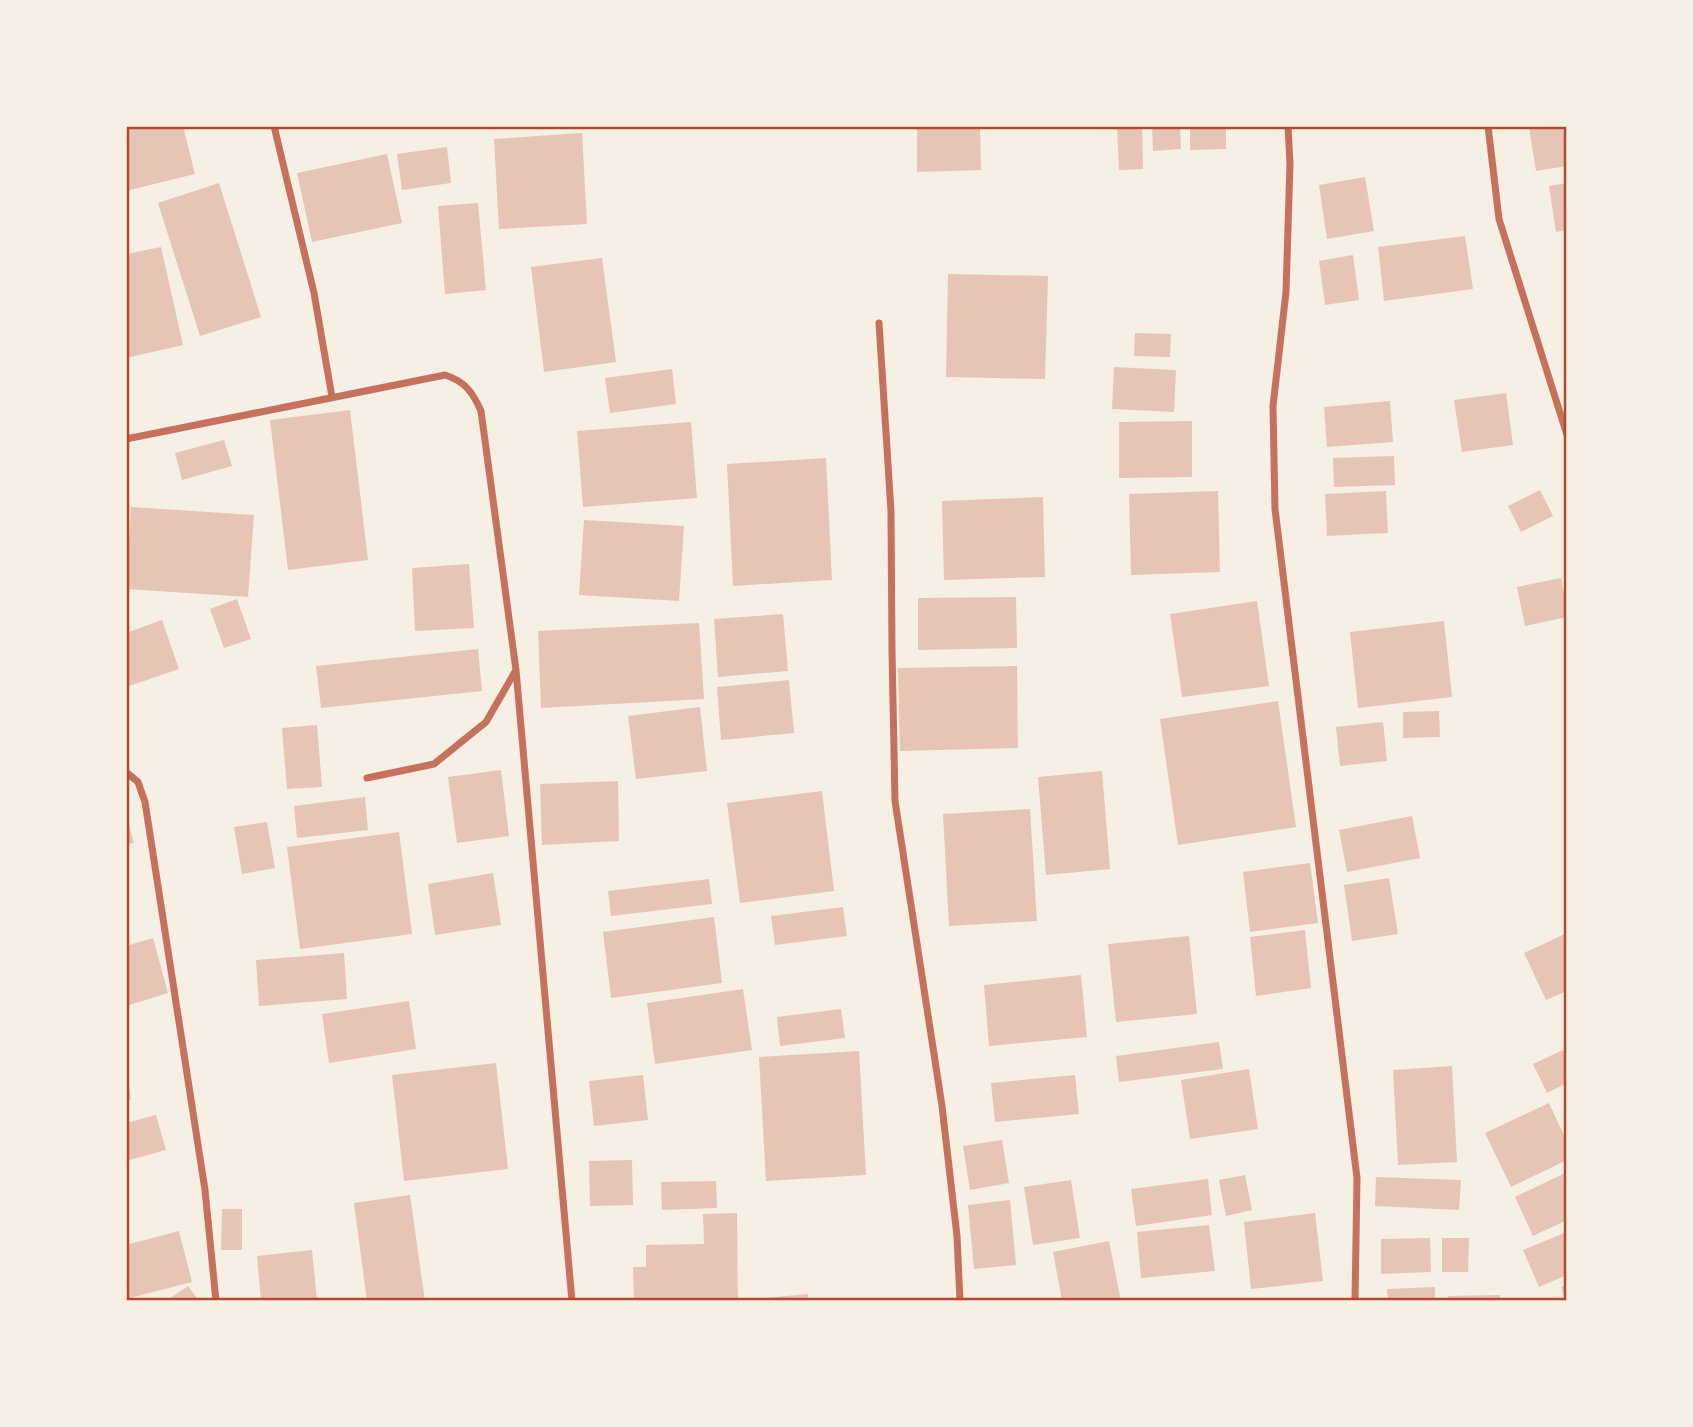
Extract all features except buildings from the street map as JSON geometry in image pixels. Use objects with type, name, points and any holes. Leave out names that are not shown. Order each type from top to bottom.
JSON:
[{"type":"street","points":[[274,126],[314,293],[332,397]]},
{"type":"street","points":[[1288,126],[1290,164],[1286,292],[1273,406],[1275,509],[1357,1178],[1355,1301]]},
{"type":"street","points":[[1488,126],[1499,219],[1567,435]]},
{"type":"street","points":[[879,323],[891,511],[895,801],[942,1106],[957,1236],[960,1301]]},
{"type":"street","points":[[126,439],[445,375],[456,378],[474,396],[481,411],[516,670],[572,1301]]},
{"type":"street","points":[[367,778],[434,764],[486,722],[516,670]]},
{"type":"street","points":[[126,772],[138,782],[145,802],[205,1190],[216,1301]]}]
